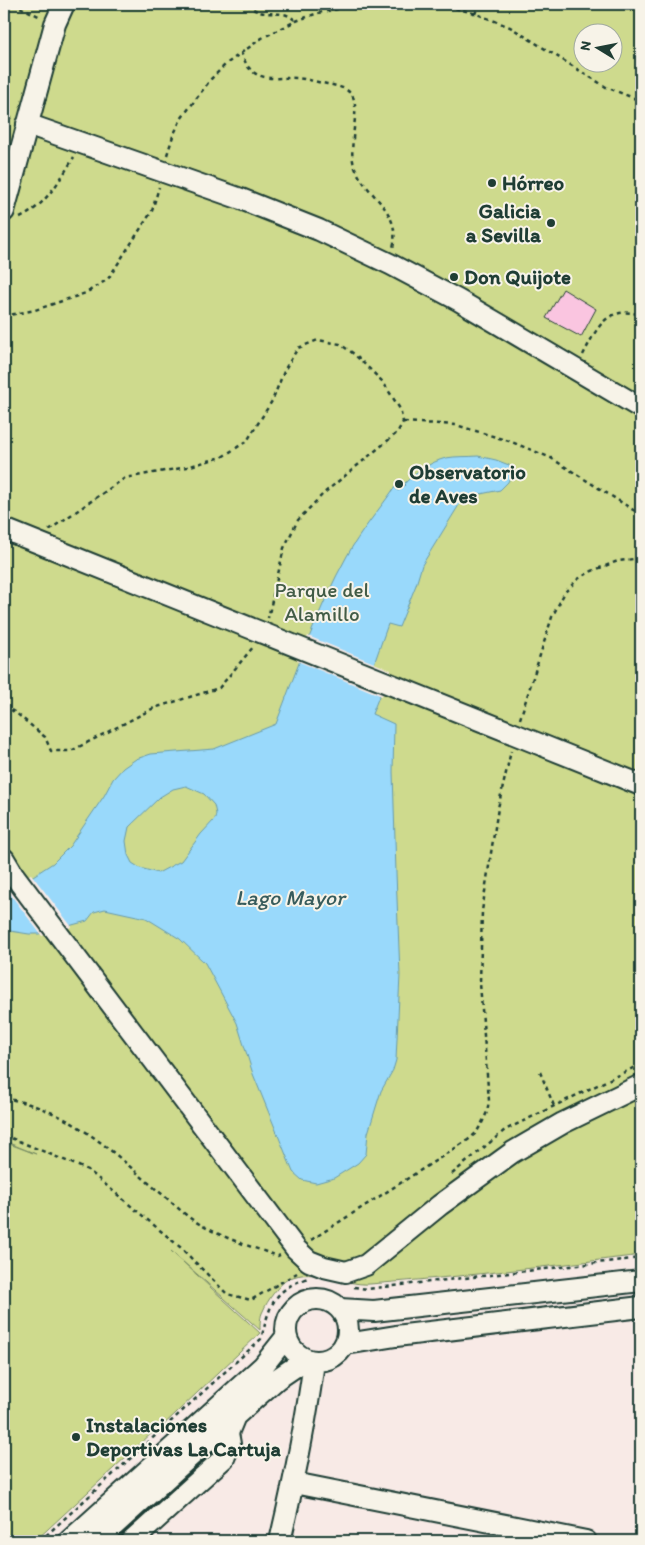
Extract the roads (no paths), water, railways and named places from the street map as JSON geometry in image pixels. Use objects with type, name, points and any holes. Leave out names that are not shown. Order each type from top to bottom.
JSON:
[{"type":"street","points":[[11,215],[27,124],[55,24],[64,4]]},
{"type":"street","points":[[27,124],[241,199],[310,226],[390,264],[458,300],[641,408]]},
{"type":"street","points":[[4,529],[641,785]]},
{"type":"street","points":[[8,866],[296,1249],[309,1261],[324,1267],[346,1272],[366,1265],[440,1205],[513,1152],[563,1123],[641,1085]]},
{"type":"street","points":[[336,1306],[346,1272]]},
{"type":"street","points":[[336,1306],[374,1311],[641,1281]]},
{"type":"street","points":[[312,1299],[322,1299],[336,1306],[346,1316],[348,1325],[346,1344],[340,1352],[324,1361],[309,1361],[296,1354],[286,1337],[286,1326],[294,1308],[312,1299]]},
{"type":"street","points":[[346,1344],[405,1335],[641,1307]]},
{"type":"street","points":[[69,1541],[263,1366],[286,1337]]},
{"type":"street","points":[[97,1541],[277,1379],[309,1361]]},
{"type":"street","points":[[280,1541],[294,1483],[309,1403],[309,1361]]},
{"type":"street","points":[[132,1541],[224,1458],[230,1444],[228,1433],[235,1416]]},
{"type":"street","points":[[294,1483],[586,1541]]},
{"type":"water","name":"Lago Mayor","points":[[478,456],[509,465],[512,473],[508,482],[500,490],[471,496],[459,505],[422,565],[399,627],[388,624],[374,664],[389,671],[372,714],[394,724],[393,772],[400,975],[396,1060],[393,1070],[381,1091],[368,1133],[366,1154],[358,1163],[334,1178],[316,1183],[302,1180],[293,1172],[253,1074],[237,1023],[205,963],[180,939],[146,918],[105,909],[94,912],[87,921],[39,934],[4,930],[4,888],[33,876],[53,863],[70,846],[104,796],[113,779],[123,768],[136,759],[151,754],[214,749],[276,724],[308,639],[336,576],[358,538],[395,487],[398,491],[418,472],[440,460],[450,457]],"holes":[[[186,786],[204,794],[214,805],[215,819],[181,861],[158,873],[140,868],[132,863],[128,855],[126,841],[129,827],[160,797],[173,789]]]},
{"type":"place","name":"Hórreo","points":[[492,183]]},
{"type":"place","name":"Galicia a Sevilla","points":[[551,223]]},
{"type":"place","name":"Don Quijote","points":[[454,277]]},
{"type":"place","name":"Observatorio de Aves","points":[[399,484]]},
{"type":"place","name":"Instalaciones Deportivas La Cartuja","points":[[76,1437]]},
{"type":"park label","name":"Parque del Alamillo","points":[[322,602]]}]
